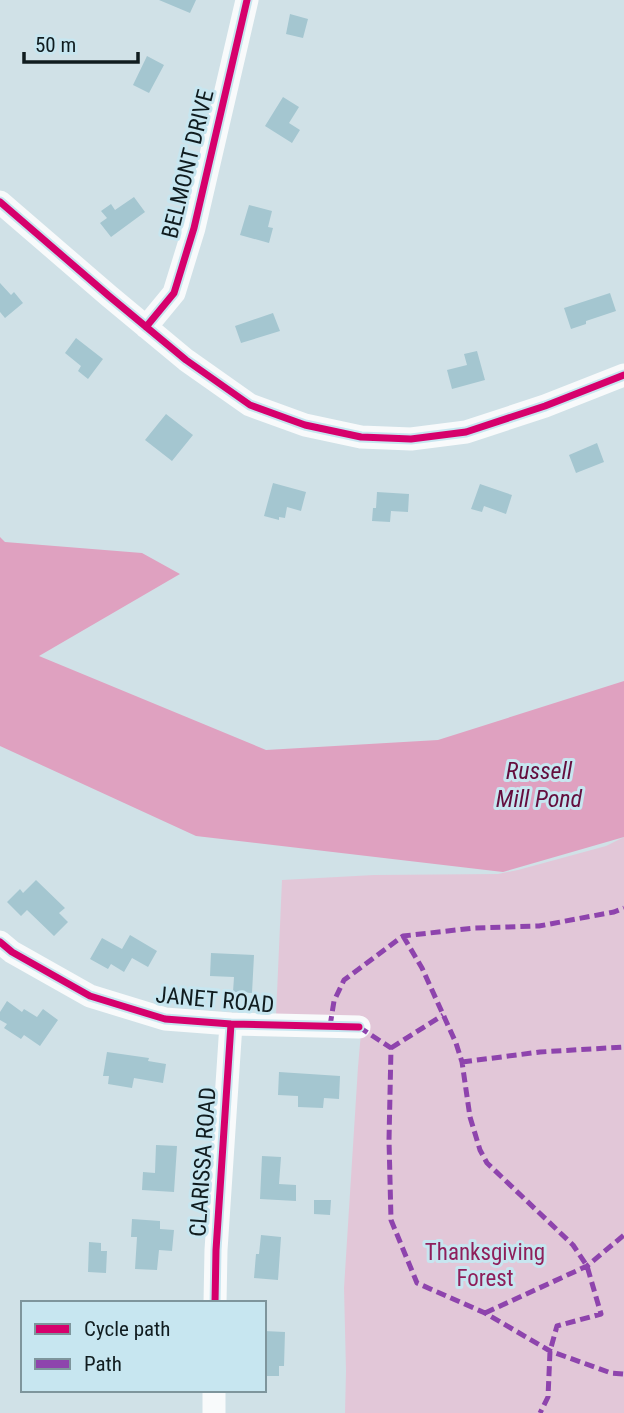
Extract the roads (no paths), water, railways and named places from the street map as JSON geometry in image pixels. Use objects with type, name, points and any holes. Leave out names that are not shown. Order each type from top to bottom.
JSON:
[{"type":"street","name":"BELMONT DRIVE","points":[[146,327],[174,293],[190,241],[247,0]]},
{"type":"street","points":[[0,202],[186,360],[250,405],[305,425],[361,437],[411,439],[466,432],[545,406],[624,375]]},
{"type":"street","name":"JANET ROAD","points":[[0,942],[12,953],[90,996],[165,1019],[231,1024],[359,1027]]},
{"type":"street","name":"CLARISSA ROAD","points":[[215,1301],[231,1024]]},
{"type":"street","points":[[214,1392],[214,1413]]},
{"type":"water","name":"Russell Mill Pond","points":[[0,537],[5,542],[142,553],[180,574],[39,656],[266,750],[438,740],[624,681],[624,837],[503,872],[196,836],[0,746]]},
{"type":"park label","name":"Thanksgiving Forest","points":[[485,1265]]}]
